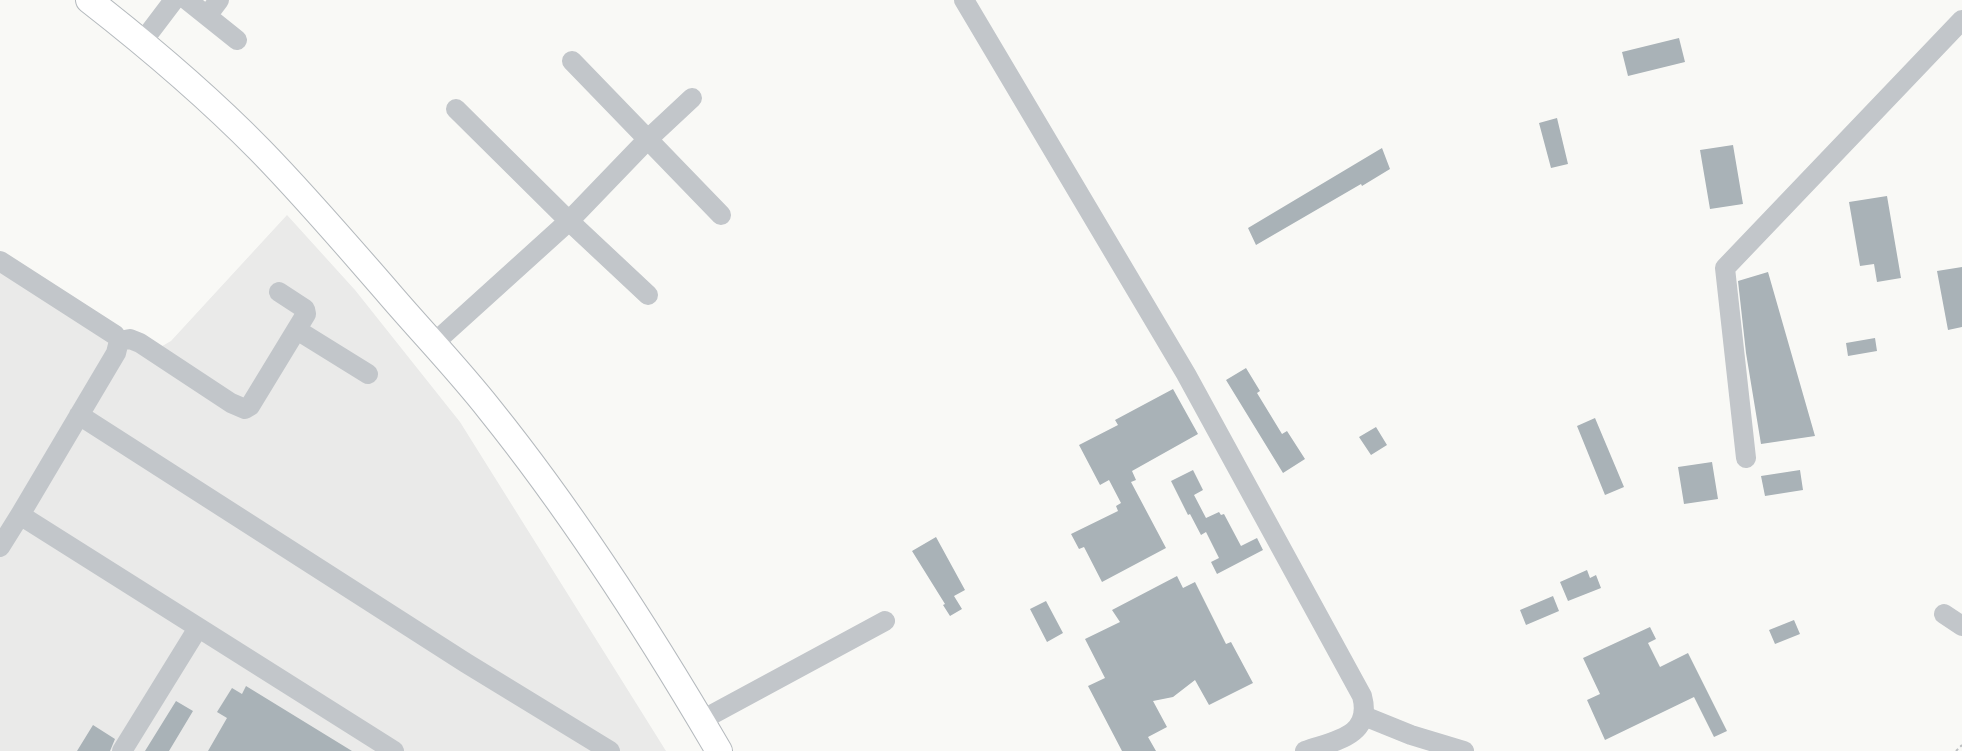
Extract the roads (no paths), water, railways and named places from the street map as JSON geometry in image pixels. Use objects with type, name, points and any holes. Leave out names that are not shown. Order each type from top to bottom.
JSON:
[{"type":"main road","points":[[89,0],[178,74],[260,150],[438,340]]},
{"type":"main road","points":[[109,0],[262,134],[335,212],[438,340],[461,374],[545,481],[604,566],[719,751]]},
{"type":"street","points":[[149,33],[174,0]]},
{"type":"street","points":[[187,0],[237,40]]},
{"type":"street","points":[[207,16],[219,0]]},
{"type":"street","points":[[964,0],[1186,374],[1357,685],[1365,706],[1360,724],[1345,737],[1305,751]]},
{"type":"street","points":[[1746,458],[1725,268],[1962,20]]},
{"type":"street","points":[[572,61],[722,215]]},
{"type":"street","points":[[438,340],[568,221],[647,140],[692,98]]},
{"type":"street","points":[[456,109],[568,221],[648,295]]},
{"type":"street","points":[[0,261],[115,335],[119,341],[116,353],[0,547]]},
{"type":"street","points":[[119,341],[130,339],[140,343],[231,403],[245,409],[250,406],[306,314],[305,309],[279,292]]},
{"type":"street","points":[[297,330],[368,374]]},
{"type":"street","points":[[79,415],[456,656],[610,751]]},
{"type":"street","points":[[20,515],[394,751]]},
{"type":"street","points":[[1944,614],[1962,626]]},
{"type":"street","points":[[700,721],[885,621]]},
{"type":"street","points":[[123,751],[198,628]]},
{"type":"street","points":[[1364,716],[1411,735],[1464,751]]}]
